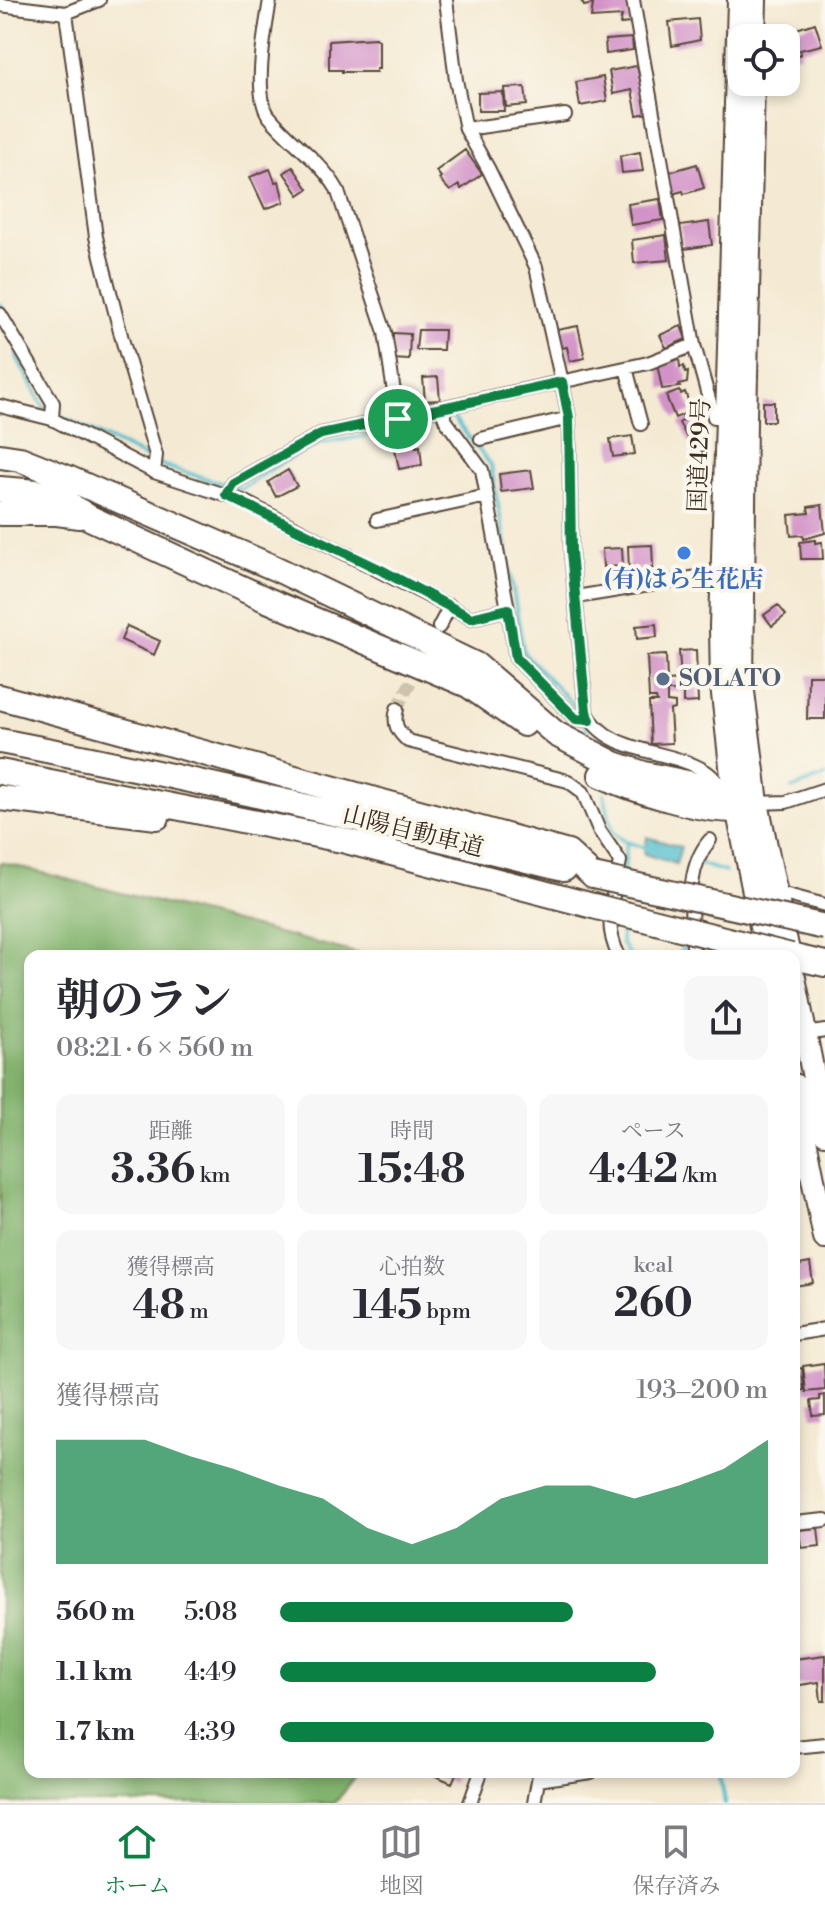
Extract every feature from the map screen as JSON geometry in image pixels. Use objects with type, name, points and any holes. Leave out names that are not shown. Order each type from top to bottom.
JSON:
[{"type":"highway","name":"国道429号","points":[[739,0],[736,418],[742,684],[738,799],[776,892],[790,950]]},
{"type":"highway","points":[[754,24],[755,0]]},
{"type":"highway","name":"国道429号","points":[[752,96],[736,418],[722,573],[722,685],[738,799],[766,950]]},
{"type":"highway","points":[[0,456],[20,459],[58,474],[279,570],[476,665],[556,734],[603,759],[644,774],[738,799]]},
{"type":"highway","points":[[0,489],[37,492],[62,500],[90,518],[265,599],[468,685],[579,765],[609,779],[673,800],[738,799]]},
{"type":"highway","points":[[0,513],[57,513],[90,518]]},
{"type":"highway","points":[[0,697],[568,853],[593,876]]},
{"type":"highway","name":"山陽自動車道","points":[[0,741],[330,811],[593,876],[825,927]]},
{"type":"highway","name":"山陽自動車道","points":[[0,772],[342,840],[768,950]]},
{"type":"highway","points":[[0,798],[342,840]]},
{"type":"highway","name":"山陽自動車道","points":[[800,958],[825,964]]},
{"type":"highway","points":[[800,993],[816,1033],[825,1133]]},
{"type":"highway","points":[[800,1115],[825,1238]]},
{"type":"street","points":[[0,5],[66,13],[99,0]]},
{"type":"street","points":[[270,0],[260,70],[267,113],[327,172],[337,189],[385,332],[398,419]]},
{"type":"street","points":[[446,0],[466,129],[536,267],[569,418],[571,552],[585,720]]},
{"type":"street","points":[[633,0],[694,345],[714,417],[736,418]]},
{"type":"street","points":[[66,13],[96,237],[155,467]]},
{"type":"street","points":[[466,129],[565,115]]},
{"type":"street","points":[[0,314],[53,414]]},
{"type":"street","points":[[229,489],[321,434],[398,419],[444,415],[562,382],[648,363],[694,345]]},
{"type":"street","points":[[626,368],[641,424]]},
{"type":"street","points":[[0,406],[53,414],[155,467],[229,489],[471,618],[508,609]]},
{"type":"street","points":[[444,415],[479,463],[516,658],[554,699],[605,736],[700,768],[738,799],[786,802],[825,789]]},
{"type":"street","points":[[481,439],[569,418]]},
{"type":"street","points":[[377,520],[487,496]]},
{"type":"street","points":[[576,597],[722,573]]},
{"type":"street","points":[[439,627],[450,606]]},
{"type":"street","points":[[397,709],[394,719],[398,731],[408,741],[568,781],[583,792],[599,830],[620,861],[609,926],[616,950]]},
{"type":"street","points":[[692,950],[692,877],[695,862],[710,840]]},
{"type":"street","points":[[776,892],[825,905]]},
{"type":"street","points":[[800,1333],[825,1329]]},
{"type":"street","points":[[800,1522],[825,1520]]},
{"type":"street","points":[[800,1746],[825,1744]]},
{"type":"street","points":[[470,1803],[479,1778]]},
{"type":"street","points":[[534,1803],[539,1778]]},
{"type":"green space","points":[[0,862],[345,950],[24,950],[24,1778],[355,1778],[335,1803],[0,1803]]},
{"type":"water","points":[[647,837],[681,847],[676,864],[644,854]]},
{"type":"building","points":[[581,0],[627,0],[630,23],[620,24],[622,16],[591,18],[593,4],[584,6]]},
{"type":"building","points":[[698,19],[700,40],[672,46],[669,22]]},
{"type":"building","points":[[815,23],[822,45],[800,50],[800,28]]},
{"type":"building","points":[[632,38],[633,50],[606,54],[605,40]]},
{"type":"building","points":[[379,40],[379,69],[376,72],[329,70],[329,41]]},
{"type":"building","points":[[637,66],[648,113],[637,115],[632,90],[613,94],[609,71]]},
{"type":"building","points":[[603,77],[607,101],[580,106],[576,82]]},
{"type":"building","points":[[525,87],[527,105],[506,107],[504,88]]},
{"type":"building","points":[[503,92],[504,111],[478,111],[478,93]]},
{"type":"building","points":[[465,150],[482,174],[461,189],[459,185],[450,191],[436,171]]},
{"type":"building","points":[[640,152],[643,171],[622,173],[620,156]]},
{"type":"building","points":[[697,164],[704,188],[672,194],[666,173]]},
{"type":"building","points":[[293,167],[308,189],[299,195],[284,173]]},
{"type":"building","points":[[270,169],[275,182],[279,181],[284,202],[265,209],[250,177]]},
{"type":"building","points":[[660,199],[663,220],[631,225],[628,204]]},
{"type":"building","points":[[709,222],[712,245],[683,249],[680,226]]},
{"type":"building","points":[[666,235],[669,260],[634,263],[632,240]]},
{"type":"building","points":[[578,326],[585,358],[570,361],[567,347],[561,348],[557,330]]},
{"type":"building","points":[[681,326],[686,339],[666,348],[660,335]]},
{"type":"building","points":[[418,330],[444,330],[443,350],[416,350]]},
{"type":"building","points":[[393,333],[410,334],[409,360],[392,359]]},
{"type":"building","points":[[679,359],[680,367],[684,366],[685,373],[688,372],[687,383],[662,389],[657,364]]},
{"type":"building","points":[[438,377],[440,400],[425,401],[423,378]]},
{"type":"building","points":[[679,391],[681,394],[685,392],[692,411],[675,418],[666,396]]},
{"type":"building","points":[[763,402],[774,402],[774,421],[763,421]]},
{"type":"building","points":[[695,414],[701,425],[697,427],[704,439],[697,443],[702,451],[696,454],[679,423]]},
{"type":"building","points":[[411,430],[416,447],[420,446],[422,465],[399,469],[392,434]]},
{"type":"building","points":[[632,436],[635,454],[613,457],[610,439]]},
{"type":"building","points":[[288,470],[297,486],[276,497],[268,482]]},
{"type":"building","points":[[531,470],[534,488],[501,492],[499,474]]},
{"type":"building","points":[[822,505],[825,533],[804,539],[803,535],[791,536],[789,515],[809,513],[808,507]]},
{"type":"building","points":[[815,540],[815,543],[822,542],[823,559],[801,559],[800,542]]},
{"type":"building","points":[[652,545],[653,568],[629,570],[628,546]]},
{"type":"building","points":[[622,548],[623,566],[603,567],[602,549]]},
{"type":"building","points":[[778,605],[786,615],[772,626],[764,615]]},
{"type":"building","points":[[656,624],[657,637],[637,639],[636,626]]},
{"type":"building","points":[[127,626],[160,641],[154,655],[121,640]]},
{"type":"building","points":[[696,650],[698,702],[683,703],[683,691],[667,691],[667,702],[675,703],[675,709],[670,710],[672,743],[651,744],[649,702],[657,702],[656,698],[649,698],[647,656],[666,655],[667,681],[681,680],[679,651]]},
{"type":"building","points":[[808,675],[825,675],[825,719],[807,719]]},
{"type":"building","points":[[810,1263],[813,1283],[800,1285],[800,1265]]},
{"type":"building","points":[[824,1363],[825,1390],[806,1392],[803,1366]]},
{"type":"building","points":[[800,1368],[804,1390],[800,1391]]},
{"type":"building","points":[[825,1395],[825,1415],[813,1416],[811,1401],[820,1400],[820,1396]]},
{"type":"building","points":[[818,1528],[820,1546],[801,1548],[800,1530]]},
{"type":"building","points":[[825,1655],[825,1701],[821,1701],[819,1682],[800,1685],[800,1658]]},
{"type":"waterway","points":[[0,304],[16,325],[18,339]]},
{"type":"waterway","points":[[17,352],[43,406],[48,409]]},
{"type":"waterway","points":[[56,414],[164,466],[241,489],[318,444],[451,415],[491,465],[524,653],[577,709],[591,740]]},
{"type":"waterway","points":[[792,789],[825,776]]},
{"type":"waterway","points":[[604,794],[613,833],[626,842],[624,876]]},
{"type":"waterway","points":[[626,842],[651,849]]},
{"type":"waterway","points":[[686,889],[689,860],[697,849]]},
{"type":"waterway","points":[[697,863],[725,872]]},
{"type":"waterway","points":[[801,891],[825,896]]},
{"type":"waterway","points":[[622,921],[621,943],[626,950]]},
{"type":"waterway","points":[[682,950],[686,938]]},
{"type":"waterway","points":[[527,1803],[531,1778]]},
{"type":"waterway","points":[[721,1778],[725,1803]]},
{"type":"tunnel","points":[[397,709],[421,662]]},
{"type":"place","name":"(有)はら生花店","points":[[684,553]]},
{"type":"place","name":"SOLATO","points":[[663,679]]},
{"type":"route","points":[[562,382],[569,418],[571,552],[586,711],[590,720],[576,719],[516,658],[508,609],[471,618],[381,570],[226,495],[233,483],[321,434],[398,419],[562,382]]}]
